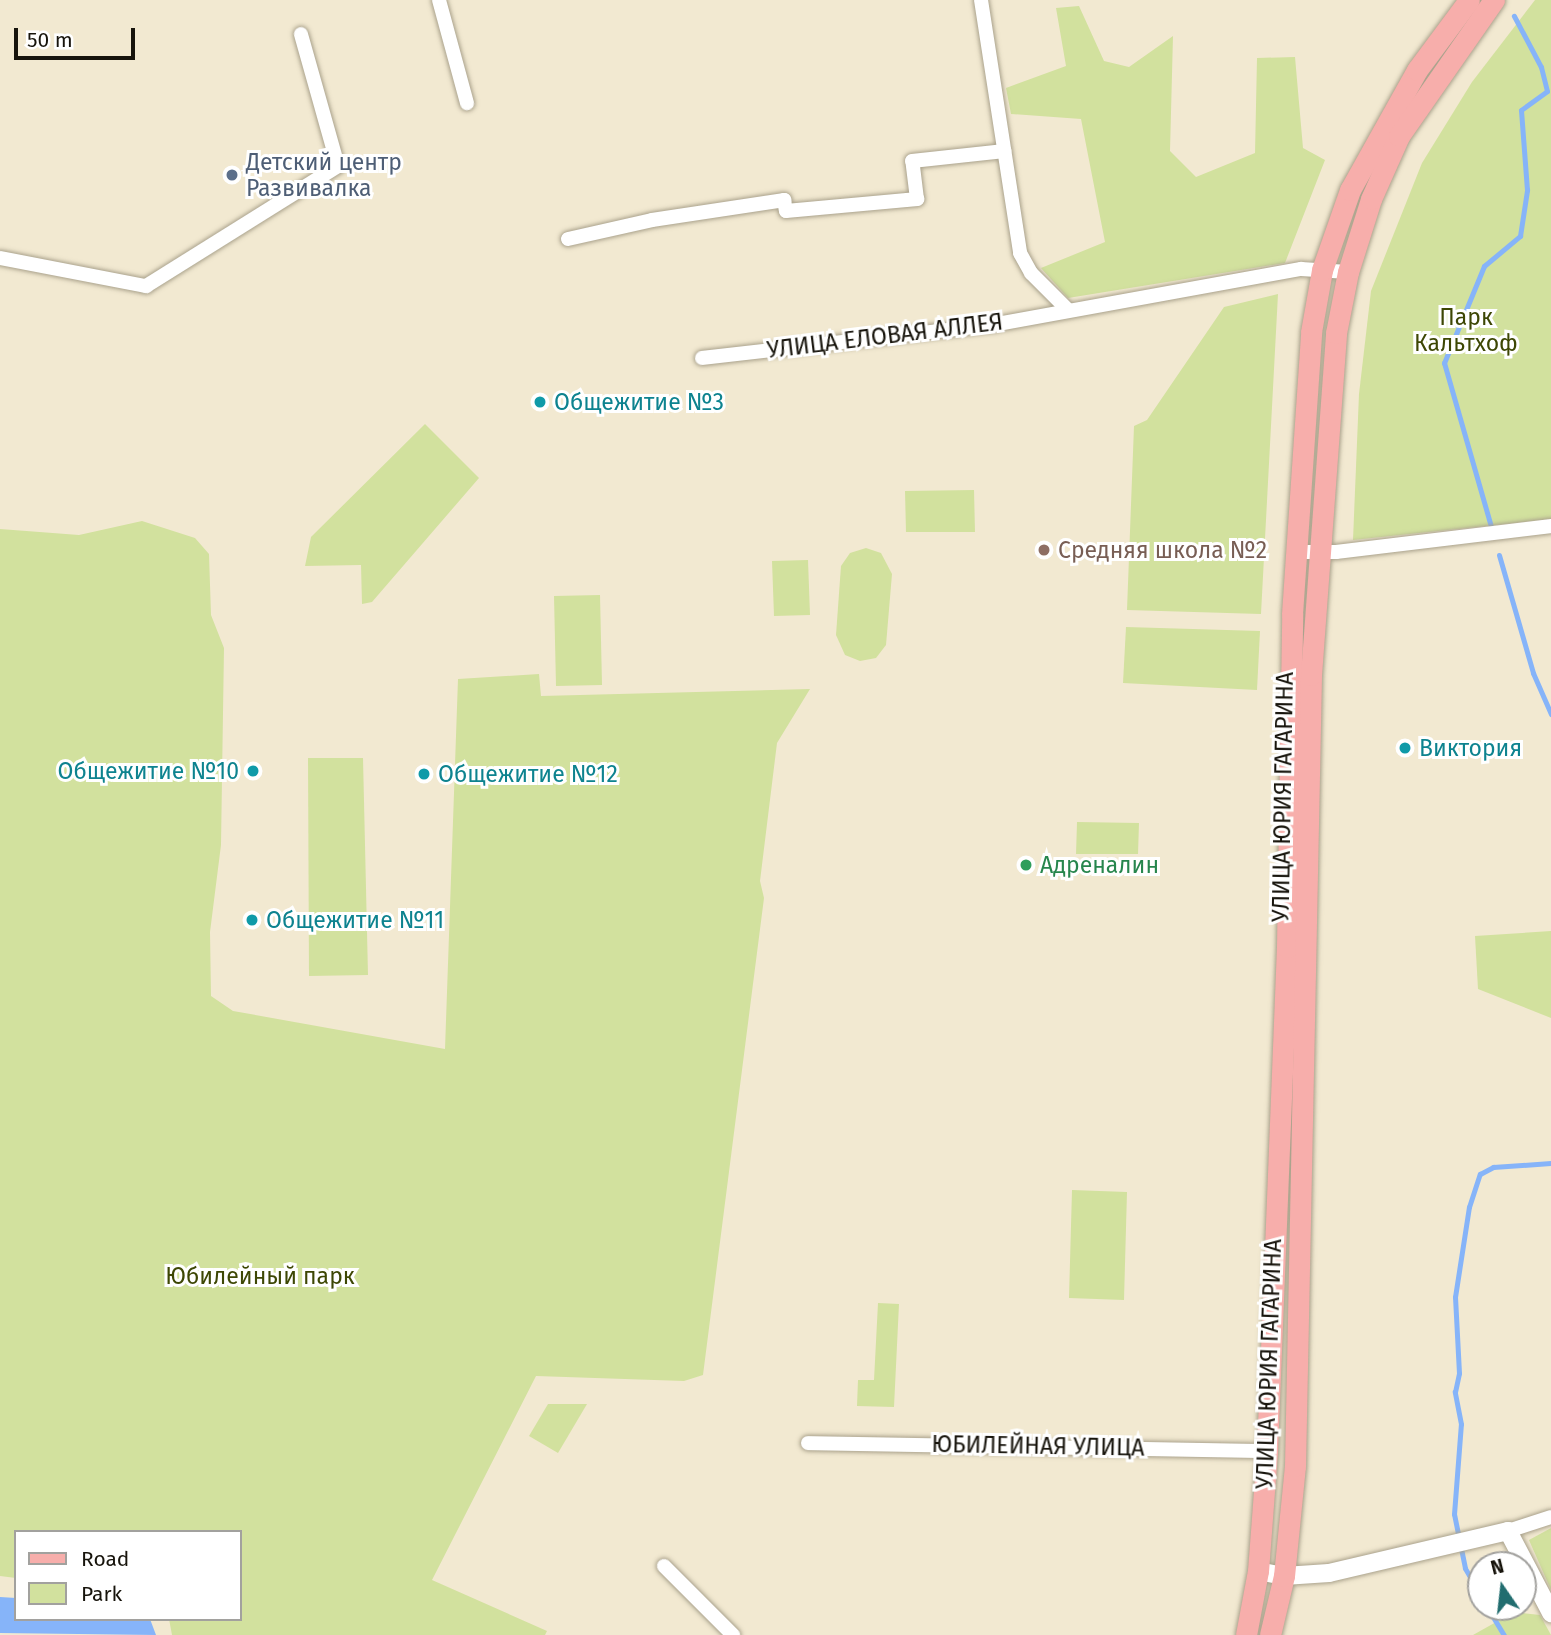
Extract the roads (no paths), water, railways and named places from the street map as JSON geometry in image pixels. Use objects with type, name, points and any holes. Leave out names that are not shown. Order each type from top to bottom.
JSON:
[{"type":"main road","name":"УЛИЦА ЮРИЯ ГАГАРИНА","points":[[1246,1635],[1258,1572],[1267,1451],[1286,972],[1288,710],[1295,552],[1303,407],[1321,270],[1350,190],[1381,130],[1417,71],[1469,0]]},
{"type":"main road","name":"УЛИЦА ЮРИЯ ГАГАРИНА","points":[[1270,1635],[1284,1576],[1295,1466],[1311,675],[1336,333],[1348,272],[1371,200],[1399,136],[1494,0]]},
{"type":"street","points":[[439,0],[467,103]]},
{"type":"street","points":[[981,0],[1020,253],[1031,273],[1067,309]]},
{"type":"street","points":[[0,258],[146,286],[338,166],[300,34]]},
{"type":"street","points":[[568,239],[652,220],[784,200],[786,211],[917,199],[912,161],[1004,151]]},
{"type":"street","name":"УЛИЦА ЕЛОВАЯ АЛЛЕЯ","points":[[702,358],[992,325],[1067,309],[1321,270],[1348,272]]},
{"type":"street","points":[[1295,552],[1318,553],[1551,526]]},
{"type":"street","name":"ЮБИЛЕЙНАЯ УЛИЦА","points":[[808,1443],[1267,1451]]},
{"type":"street","points":[[1258,1572],[1284,1576],[1329,1573],[1508,1531],[1551,1517]]},
{"type":"street","points":[[1508,1531],[1551,1613]]},
{"type":"street","points":[[664,1566],[733,1635]]},
{"type":"water","points":[[0,1597],[14,1598],[14,1621],[151,1621],[156,1635],[0,1633]]},
{"type":"waterway","points":[[1492,530],[1444,363],[1484,266],[1520,236],[1527,190],[1521,110],[1547,91],[1541,67],[1514,16]]},
{"type":"waterway","points":[[1499,555],[1533,673],[1551,714]]},
{"type":"waterway","points":[[1467,1572],[1454,1514],[1461,1424],[1455,1392],[1459,1373],[1455,1297],[1469,1207],[1480,1174],[1493,1167],[1551,1163]]},
{"type":"waterway","points":[[1496,1621],[1504,1635]]},
{"type":"place","name":"Детский центр Развивалка","points":[[232,175]]},
{"type":"place","name":"Общежитие №3","points":[[540,402]]},
{"type":"place","name":"Средняя школа №2","points":[[1044,550]]},
{"type":"place","name":"Виктория","points":[[1405,748]]},
{"type":"place","name":"Общежитие №10","points":[[253,771]]},
{"type":"place","name":"Общежитие №12","points":[[424,774]]},
{"type":"place","name":"Адреналин","points":[[1026,865]]},
{"type":"place","name":"Общежитие №11","points":[[252,920]]},
{"type":"park label","name":"Парк Кальтхоф","points":[[1466,330]]},
{"type":"park label","name":"Юбилейный парк","points":[[260,1276]]}]
